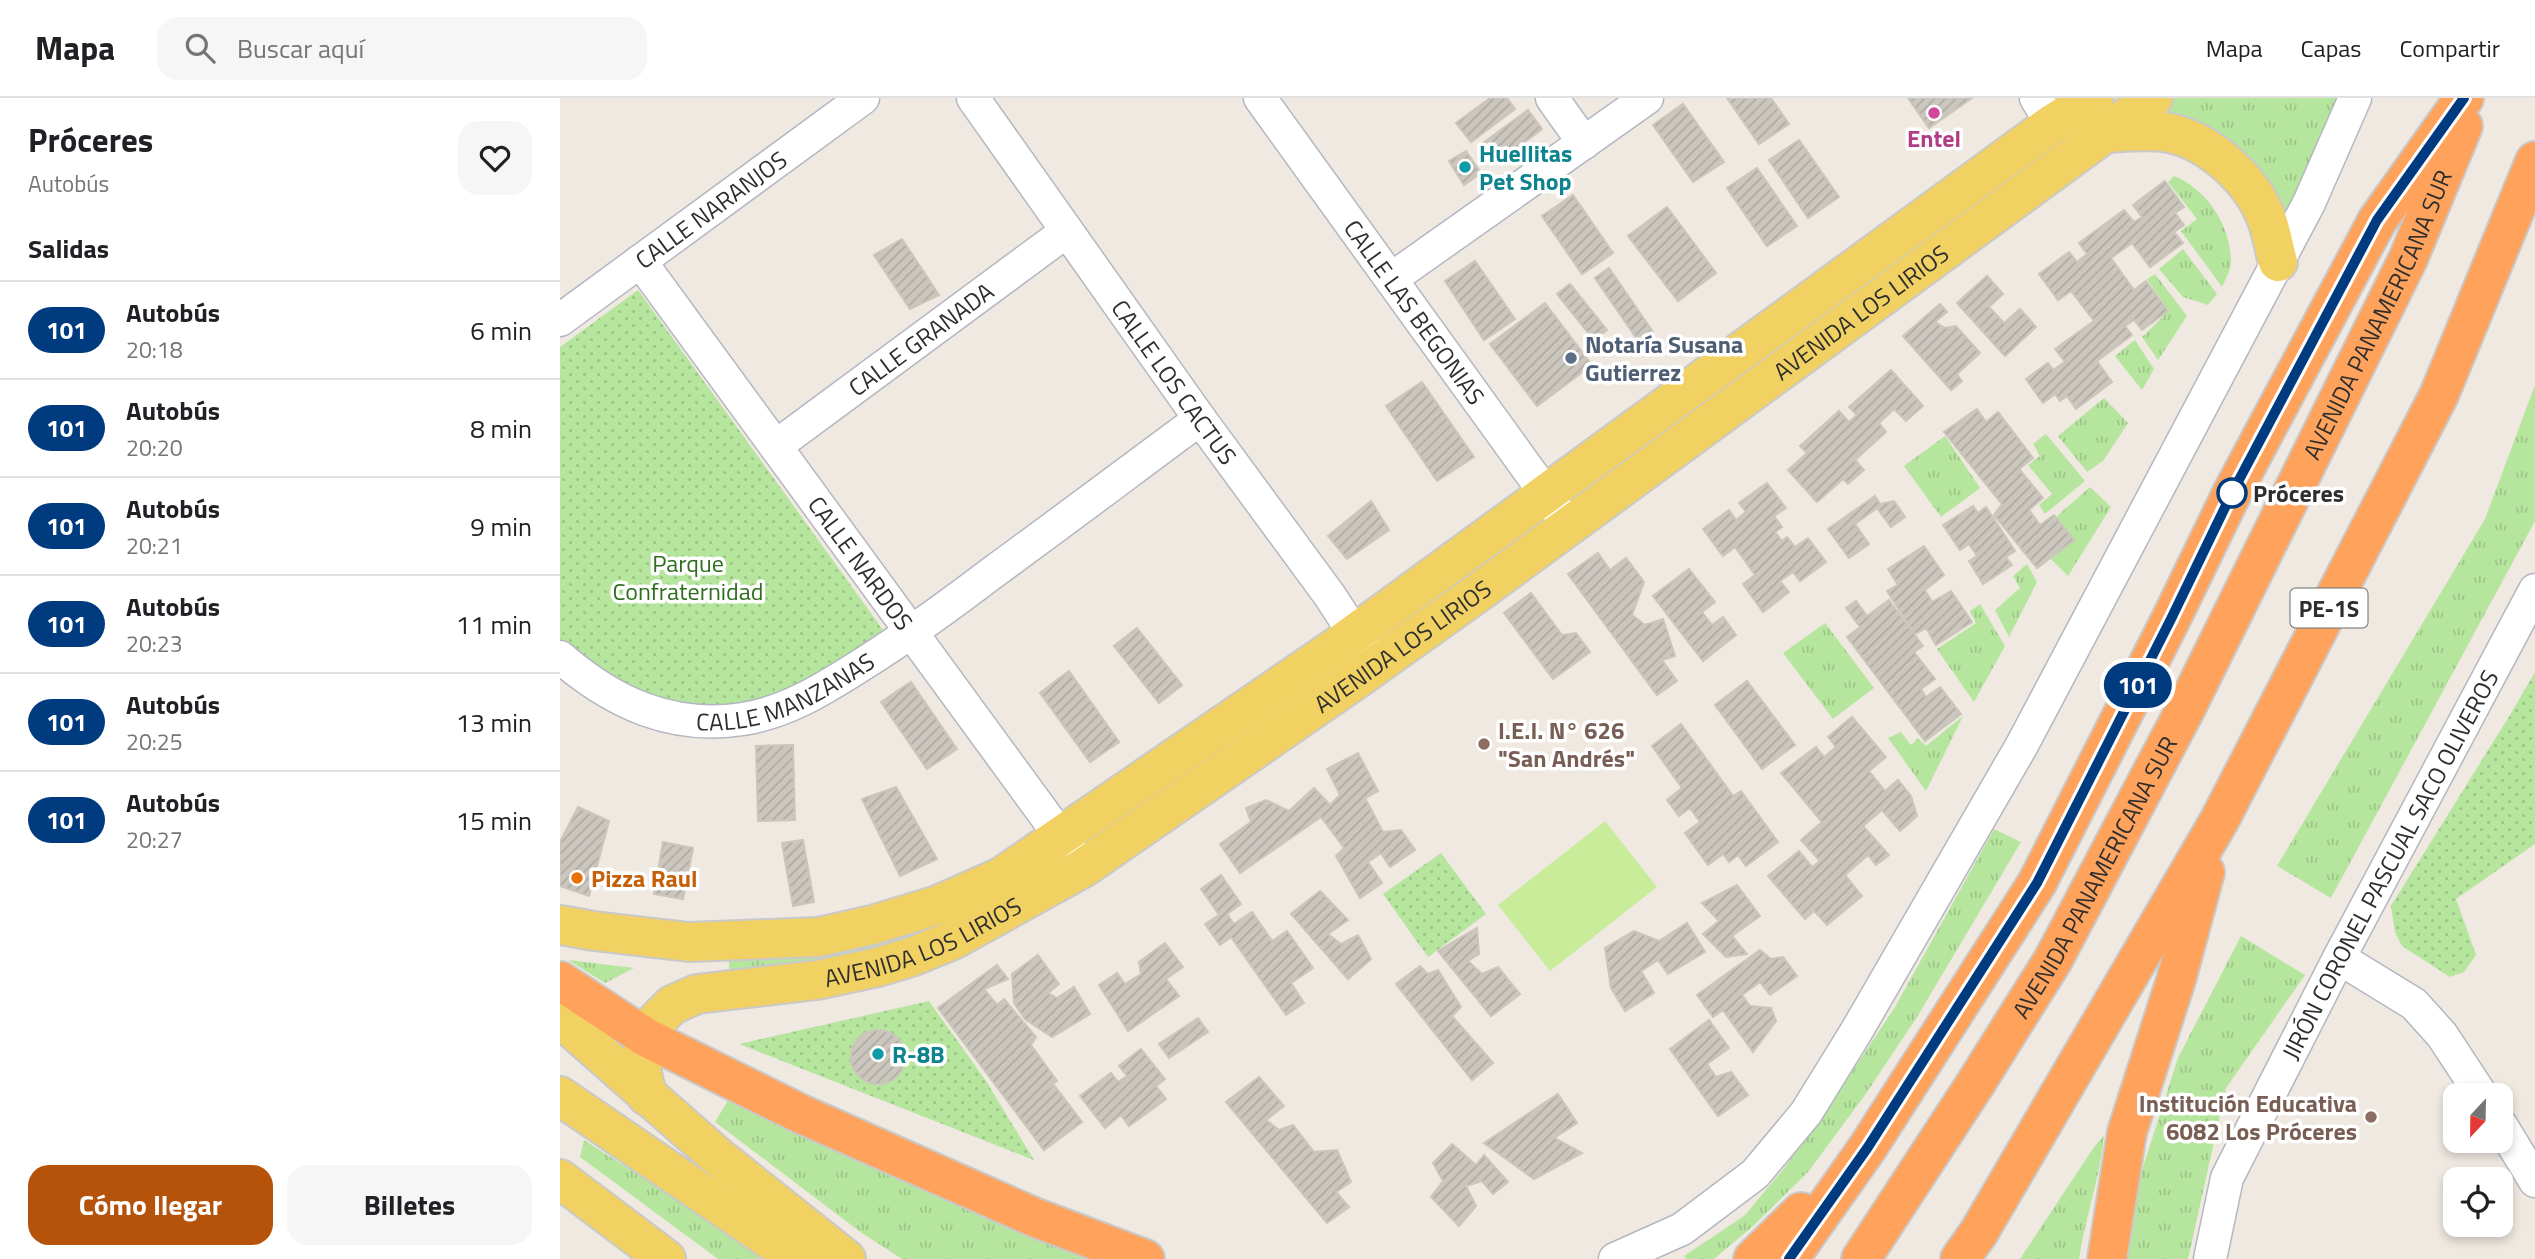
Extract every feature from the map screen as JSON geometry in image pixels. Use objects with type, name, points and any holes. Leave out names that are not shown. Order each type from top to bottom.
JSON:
[{"type":"highway","points":[[1789,1259],[1868,1147],[2037,883],[2232,493],[2377,220],[2464,98]]},
{"type":"highway","name":"AVENIDA PANAMERICANA SUR","points":[[1861,1259],[2053,960],[2186,708],[2408,260],[2475,98]]},
{"type":"highway","name":"PE-1S","points":[[1967,1250],[2219,821],[2439,395],[2535,161]]},
{"type":"highway","points":[[2107,1259],[2127,1132],[2176,980],[2219,821]]},
{"type":"highway","points":[[560,981],[646,1038],[802,1114],[1036,1218],[1145,1259]]},
{"type":"highway","points":[[1753,1259],[1868,1147]]},
{"type":"main road","name":"AVENIDA LOS LIRIOS","points":[[560,925],[688,942],[819,937],[939,905],[1001,877],[1072,852],[1376,666],[1569,526],[2099,116],[2153,98]]},
{"type":"main road","name":"AVENIDA LOS LIRIOS","points":[[646,1038],[657,1020],[672,1005],[697,994],[817,980],[878,967],[953,940],[1072,852],[1354,633],[1546,496],[2044,111],[2099,116]]},
{"type":"main road","points":[[2099,116],[2171,133],[2224,162],[2252,191],[2267,219],[2278,262]]},
{"type":"main road","points":[[560,1018],[718,1157],[846,1259]]},
{"type":"main road","points":[[646,1038],[642,1064],[647,1096]]},
{"type":"main road","points":[[560,1096],[798,1259]]},
{"type":"main road","points":[[560,1179],[666,1259]]},
{"type":"street","name":"CALLE NARANJOS","points":[[560,320],[863,98]]},
{"type":"street","name":"CALLE LOS CACTUS","points":[[973,98],[1200,419],[1330,596],[1376,666]]},
{"type":"street","name":"CALLE LAS BEGONIAS","points":[[1260,98],[1569,526]]},
{"type":"street","points":[[1552,98],[1584,143]]},
{"type":"street","points":[[1391,279],[1647,98]]},
{"type":"street","points":[[1615,1259],[1682,1229],[1739,1187],[1755,1174],[1806,1114],[1857,1032],[2022,746],[2309,203],[2355,98]]},
{"type":"street","name":"CALLE GRANADA","points":[[776,446],[1067,231]]},
{"type":"street","name":"CALLE NARDOS","points":[[640,261],[1072,852]]},
{"type":"street","name":"CALLE MANZANAS","points":[[560,657],[604,691],[631,706],[668,717],[707,721],[743,719],[778,711],[819,692],[912,633],[1200,419]]},
{"type":"street","name":"JIRÓN CORONEL PASCUAL SACO OLIVEROS","points":[[2210,1259],[2227,1178],[2339,958],[2535,590]]},
{"type":"street","points":[[2339,958],[2414,1004],[2442,1035],[2473,1083]]},
{"type":"street","points":[[2513,1145],[2535,1181]]},
{"type":"green space","points":[[2175,98],[2343,98],[2291,208],[2285,211],[2275,209],[2166,119],[2167,107]]},
{"type":"green space","points":[[2174,176],[2207,199],[2222,222],[2231,262],[2222,287],[2181,231],[2197,219],[2168,182]]},
{"type":"green space","points":[[2183,249],[2217,294],[2208,305],[2183,297],[2159,269]]},
{"type":"green space","points":[[2155,274],[2187,316],[2158,360],[2142,337],[2169,311],[2147,279]]},
{"type":"green space","name":"Parque Confraternidad","points":[[638,290],[883,630],[813,682],[722,711],[645,699],[560,644],[560,347]]},
{"type":"green space","points":[[2135,340],[2154,369],[2142,390],[2115,356]]},
{"type":"green space","points":[[2535,385],[2535,521],[2331,898],[2277,866],[2485,519]]},
{"type":"green space","points":[[2104,398],[2128,423],[2103,461],[2087,472],[2058,436]]},
{"type":"green space","points":[[2046,434],[2085,481],[2045,514],[2039,505],[2052,494],[2028,465],[2040,456],[2033,444]]},
{"type":"green space","points":[[1945,436],[1980,488],[1941,517],[1904,466]]},
{"type":"green space","points":[[2090,487],[2111,507],[2068,576],[2050,558],[2074,540],[2056,517]]},
{"type":"green space","points":[[2027,564],[2037,582],[2009,637],[1995,610],[2020,588],[2013,576]]},
{"type":"green space","points":[[1980,604],[2005,646],[1974,702],[1937,649],[1976,623],[1970,611]]},
{"type":"green space","points":[[1825,623],[1874,688],[1833,719],[1783,653]]},
{"type":"green space","points":[[2535,672],[2535,844],[2456,899],[2476,955],[2464,972],[2450,977],[2402,946],[2395,932],[2391,906]]},
{"type":"green space","points":[[1963,716],[1926,791],[1888,738],[1901,732],[1911,745],[1918,738],[1926,746]]},
{"type":"green space","points":[[1605,821],[1657,887],[1550,971],[1498,905]]},
{"type":"green space","points":[[1994,829],[2021,842],[1917,1017],[1865,1095],[1808,1172],[1752,1227],[1714,1259],[1686,1259],[1684,1256],[1744,1216],[1782,1171],[1895,1007]]},
{"type":"green space","points":[[1441,853],[1486,914],[1428,957],[1383,894]]},
{"type":"green space","points":[[1044,861],[925,941],[835,960],[729,971],[729,956],[925,932]]},
{"type":"green space","points":[[2241,936],[2305,975],[2226,1088],[2188,1259],[2127,1259],[2136,1189],[2178,1058]]},
{"type":"green space","points":[[568,960],[634,968],[605,983]]},
{"type":"green space","points":[[929,1001],[986,1081],[1034,1160],[739,1044]]},
{"type":"green space","points":[[729,1099],[1113,1259],[902,1259],[859,1231],[715,1122]]},
{"type":"green space","points":[[2104,1136],[2079,1259],[2020,1259],[2094,1147]]},
{"type":"green space","points":[[584,1140],[769,1259],[718,1259],[580,1157]]},
{"type":"building","points":[[1490,98],[1507,98],[1515,109],[1471,142],[1456,123]]},
{"type":"building","points":[[1727,98],[1771,98],[1789,124],[1759,144]]},
{"type":"building","name":"Entel","points":[[1908,98],[1972,98],[1929,128]]},
{"type":"building","points":[[1683,104],[1724,162],[1693,182],[1653,125]]},
{"type":"building","points":[[1528,110],[1542,129],[1498,162],[1483,143]]},
{"type":"building","points":[[1799,140],[1839,197],[1808,218],[1769,160]]},
{"type":"building","name":"Huellitas Pet Shop","points":[[1466,151],[1481,173],[1464,185],[1449,161]]},
{"type":"building","points":[[1757,168],[1797,226],[1767,246],[1727,188]]},
{"type":"building","points":[[2165,181],[2184,207],[2175,213],[2184,225],[2174,232],[2183,243],[2150,267],[2132,243],[2111,258],[2134,290],[2146,281],[2168,311],[2142,330],[2134,320],[2125,326],[2132,335],[2097,361],[2112,382],[2076,409],[2067,396],[2060,401],[2055,394],[2043,403],[2026,379],[2048,363],[2053,370],[2065,362],[2055,349],[2094,321],[2071,291],[2058,300],[2039,274],[2069,252],[2077,262],[2087,254],[2079,243],[2124,210],[2134,222],[2142,217],[2133,205]]},
{"type":"building","points":[[1573,195],[1613,253],[1582,274],[1542,216]]},
{"type":"building","points":[[1667,207],[1716,273],[1678,301],[1628,236]]},
{"type":"building","points":[[902,239],[939,295],[910,309],[874,255]]},
{"type":"building","points":[[1475,261],[1515,319],[1484,340],[1445,281]]},
{"type":"building","points":[[1609,268],[1653,332],[1639,342],[1595,278]]},
{"type":"building","points":[[1987,276],[2003,294],[1989,307],[2004,323],[2020,309],[2036,327],[2005,356],[1957,303]]},
{"type":"building","points":[[1570,284],[1607,330],[1594,340],[1557,294]]},
{"type":"building","points":[[1545,303],[1592,365],[1537,406],[1490,344]]},
{"type":"building","points":[[1940,304],[1947,312],[1935,322],[1945,328],[1956,326],[1980,353],[1957,374],[1962,381],[1951,390],[1903,336]]},
{"type":"building","points":[[1891,370],[1923,406],[1906,421],[1894,409],[1879,423],[1886,432],[1855,460],[1864,470],[1848,484],[1843,479],[1817,502],[1788,470],[1807,453],[1800,446],[1839,411],[1849,422],[1857,415],[1849,407]]},
{"type":"building","points":[[1422,382],[1474,457],[1437,481],[1386,406]]},
{"type":"building","points":[[1977,409],[1986,422],[1998,412],[2033,458],[2019,469],[2043,498],[2029,510],[2040,525],[2054,515],[2074,540],[2037,568],[1994,515],[2002,504],[1944,432]]},
{"type":"building","points":[[1767,483],[1786,508],[1774,516],[1782,527],[1775,532],[1782,541],[1787,537],[1795,547],[1808,538],[1826,562],[1800,581],[1793,572],[1780,581],[1789,592],[1763,612],[1743,584],[1755,575],[1735,547],[1723,556],[1703,529],[1729,510],[1736,520],[1746,512],[1739,503]]},
{"type":"building","points":[[1875,496],[1880,504],[1894,501],[1905,517],[1891,527],[1877,508],[1855,524],[1869,544],[1849,558],[1828,529]]},
{"type":"building","points":[[1371,501],[1389,530],[1347,559],[1328,536]]},
{"type":"building","points":[[1973,506],[1978,513],[1986,507],[2015,551],[2006,557],[2012,565],[1983,584],[1969,561],[1977,556],[1969,544],[1960,550],[1943,525]]},
{"type":"building","points":[[1924,546],[1944,575],[1925,590],[1932,602],[1951,591],[1972,622],[1936,645],[1926,628],[1915,634],[1887,591],[1898,585],[1888,569]]},
{"type":"building","points":[[1598,553],[1610,570],[1626,558],[1644,582],[1632,615],[1645,625],[1663,619],[1675,656],[1662,660],[1677,681],[1657,695],[1568,574]]},
{"type":"building","points":[[1689,569],[1715,602],[1702,612],[1712,625],[1723,617],[1736,635],[1703,661],[1653,596]]},
{"type":"building","points":[[1531,593],[1562,635],[1576,633],[1590,652],[1553,679],[1504,613]]},
{"type":"building","points":[[1889,600],[1923,646],[1914,652],[1935,679],[1921,689],[1926,697],[1940,687],[1961,714],[1925,741],[1847,637],[1860,627],[1846,608],[1856,601],[1867,616]]},
{"type":"building","points":[[1137,628],[1182,685],[1159,703],[1114,646]]},
{"type":"building","points":[[1069,671],[1119,742],[1090,762],[1040,693]]},
{"type":"building","points":[[1747,681],[1795,745],[1762,769],[1715,705]]},
{"type":"building","points":[[911,682],[957,749],[927,769],[881,702]]},
{"type":"building","points":[[1852,717],[1886,757],[1869,771],[1885,791],[1898,780],[1911,796],[1917,816],[1900,831],[1882,810],[1863,826],[1889,855],[1876,865],[1868,855],[1845,875],[1862,896],[1827,925],[1814,911],[1805,919],[1768,876],[1799,851],[1812,867],[1820,861],[1801,840],[1822,822],[1781,773],[1816,747],[1824,757],[1836,747],[1828,737]]},
{"type":"building","points":[[1681,724],[1733,796],[1741,791],[1778,842],[1746,866],[1738,855],[1729,862],[1723,854],[1708,865],[1685,833],[1700,822],[1690,808],[1679,816],[1667,800],[1682,788],[1652,746]]},
{"type":"building","points":[[793,745],[795,820],[758,821],[756,746]]},
{"type":"building","points":[[1358,753],[1378,791],[1365,798],[1383,832],[1401,830],[1415,850],[1390,867],[1381,853],[1368,862],[1382,883],[1360,898],[1336,856],[1344,848],[1321,817],[1240,873],[1220,844],[1251,822],[1246,808],[1266,800],[1289,811],[1314,788],[1330,805],[1340,795],[1327,769]]},
{"type":"building","points":[[896,787],[937,859],[900,876],[862,799]]},
{"type":"building","points":[[578,807],[609,821],[589,896],[560,886],[560,842]]},
{"type":"building","points":[[803,840],[814,902],[793,906],[782,843]]},
{"type":"building","points":[[663,842],[693,848],[683,899],[654,894]]},
{"type":"building","points":[[1221,875],[1241,904],[1227,914],[1234,924],[1252,912],[1272,941],[1287,931],[1313,968],[1291,983],[1304,1003],[1286,1015],[1231,937],[1220,945],[1205,924],[1219,915],[1201,889]]},
{"type":"building","points":[[1737,885],[1760,916],[1732,936],[1747,954],[1726,957],[1703,934],[1719,921],[1702,903]]},
{"type":"building","points":[[1320,891],[1348,920],[1328,934],[1341,944],[1358,935],[1371,959],[1348,979],[1291,914]]},
{"type":"building","points":[[1687,923],[1705,952],[1668,974],[1658,960],[1641,971],[1654,993],[1625,1011],[1611,988],[1605,948],[1634,931],[1659,941]]},
{"type":"building","points":[[1477,928],[1479,954],[1468,961],[1482,974],[1498,967],[1520,994],[1491,1016],[1438,951]]},
{"type":"building","points":[[1165,943],[1183,967],[1166,979],[1179,996],[1128,1031],[1099,985],[1117,973],[1125,984],[1141,974],[1139,962]]},
{"type":"building","points":[[1760,950],[1771,959],[1783,957],[1797,976],[1770,995],[1760,982],[1742,995],[1750,1006],[1771,1008],[1776,1021],[1753,1052],[1723,1010],[1713,1017],[1697,995]]},
{"type":"building","points":[[1038,955],[1059,984],[1048,993],[1057,998],[1074,987],[1090,1014],[1052,1037],[1025,1019],[1014,1003],[1012,974]]},
{"type":"building","points":[[997,965],[1008,979],[984,989],[997,1005],[1004,999],[1036,1037],[1031,1045],[1057,1081],[1040,1093],[1054,1085],[1082,1122],[1044,1150],[938,1008]]},
{"type":"building","points":[[1420,966],[1428,974],[1438,970],[1461,1007],[1452,1016],[1493,1063],[1472,1080],[1396,984]]},
{"type":"building","points":[[1198,1018],[1208,1032],[1169,1058],[1159,1044]]},
{"type":"building","points":[[1709,1020],[1729,1048],[1707,1064],[1716,1077],[1731,1072],[1748,1095],[1718,1116],[1670,1049]]},
{"type":"building","name":"R-8B","points":[[883,1030],[893,1034],[901,1042],[905,1057],[901,1072],[893,1080],[873,1084],[863,1080],[855,1072],[851,1052],[855,1042],[863,1034]]},
{"type":"building","points":[[1141,1049],[1165,1079],[1156,1086],[1166,1099],[1129,1126],[1121,1115],[1105,1128],[1080,1096],[1111,1073],[1118,1082],[1127,1076],[1119,1066]]},
{"type":"building","points":[[1259,1077],[1284,1106],[1266,1120],[1279,1130],[1293,1125],[1314,1152],[1337,1150],[1351,1182],[1336,1192],[1349,1207],[1327,1223],[1226,1102]]},
{"type":"building","points":[[1558,1094],[1577,1123],[1554,1138],[1582,1153],[1534,1179],[1484,1143]]},
{"type":"building","points":[[1452,1144],[1476,1165],[1484,1155],[1508,1182],[1493,1194],[1482,1181],[1466,1186],[1476,1206],[1459,1226],[1431,1197],[1443,1181],[1433,1163]]},
{"type":"bus line","name":"101","points":[[1789,1259],[1868,1147],[2037,883],[2232,493],[2377,220],[2464,98]]},
{"type":"place","name":"Entel","points":[[1934,113]]},
{"type":"place","name":"Huellitas Pet Shop","points":[[1465,167]]},
{"type":"place","name":"Notaría Susana Gutierrez","points":[[1571,358]]},
{"type":"place","name":"Próceres","points":[[2232,493]]},
{"type":"place","name":"I.E.I. N° 626 \"San Andrés\"","points":[[1484,744]]},
{"type":"place","name":"Pizza Raul","points":[[577,878]]},
{"type":"place","name":"R-8B","points":[[878,1054]]},
{"type":"place","name":"Institución Educativa 6082 Los Próceres","points":[[2371,1117]]}]
